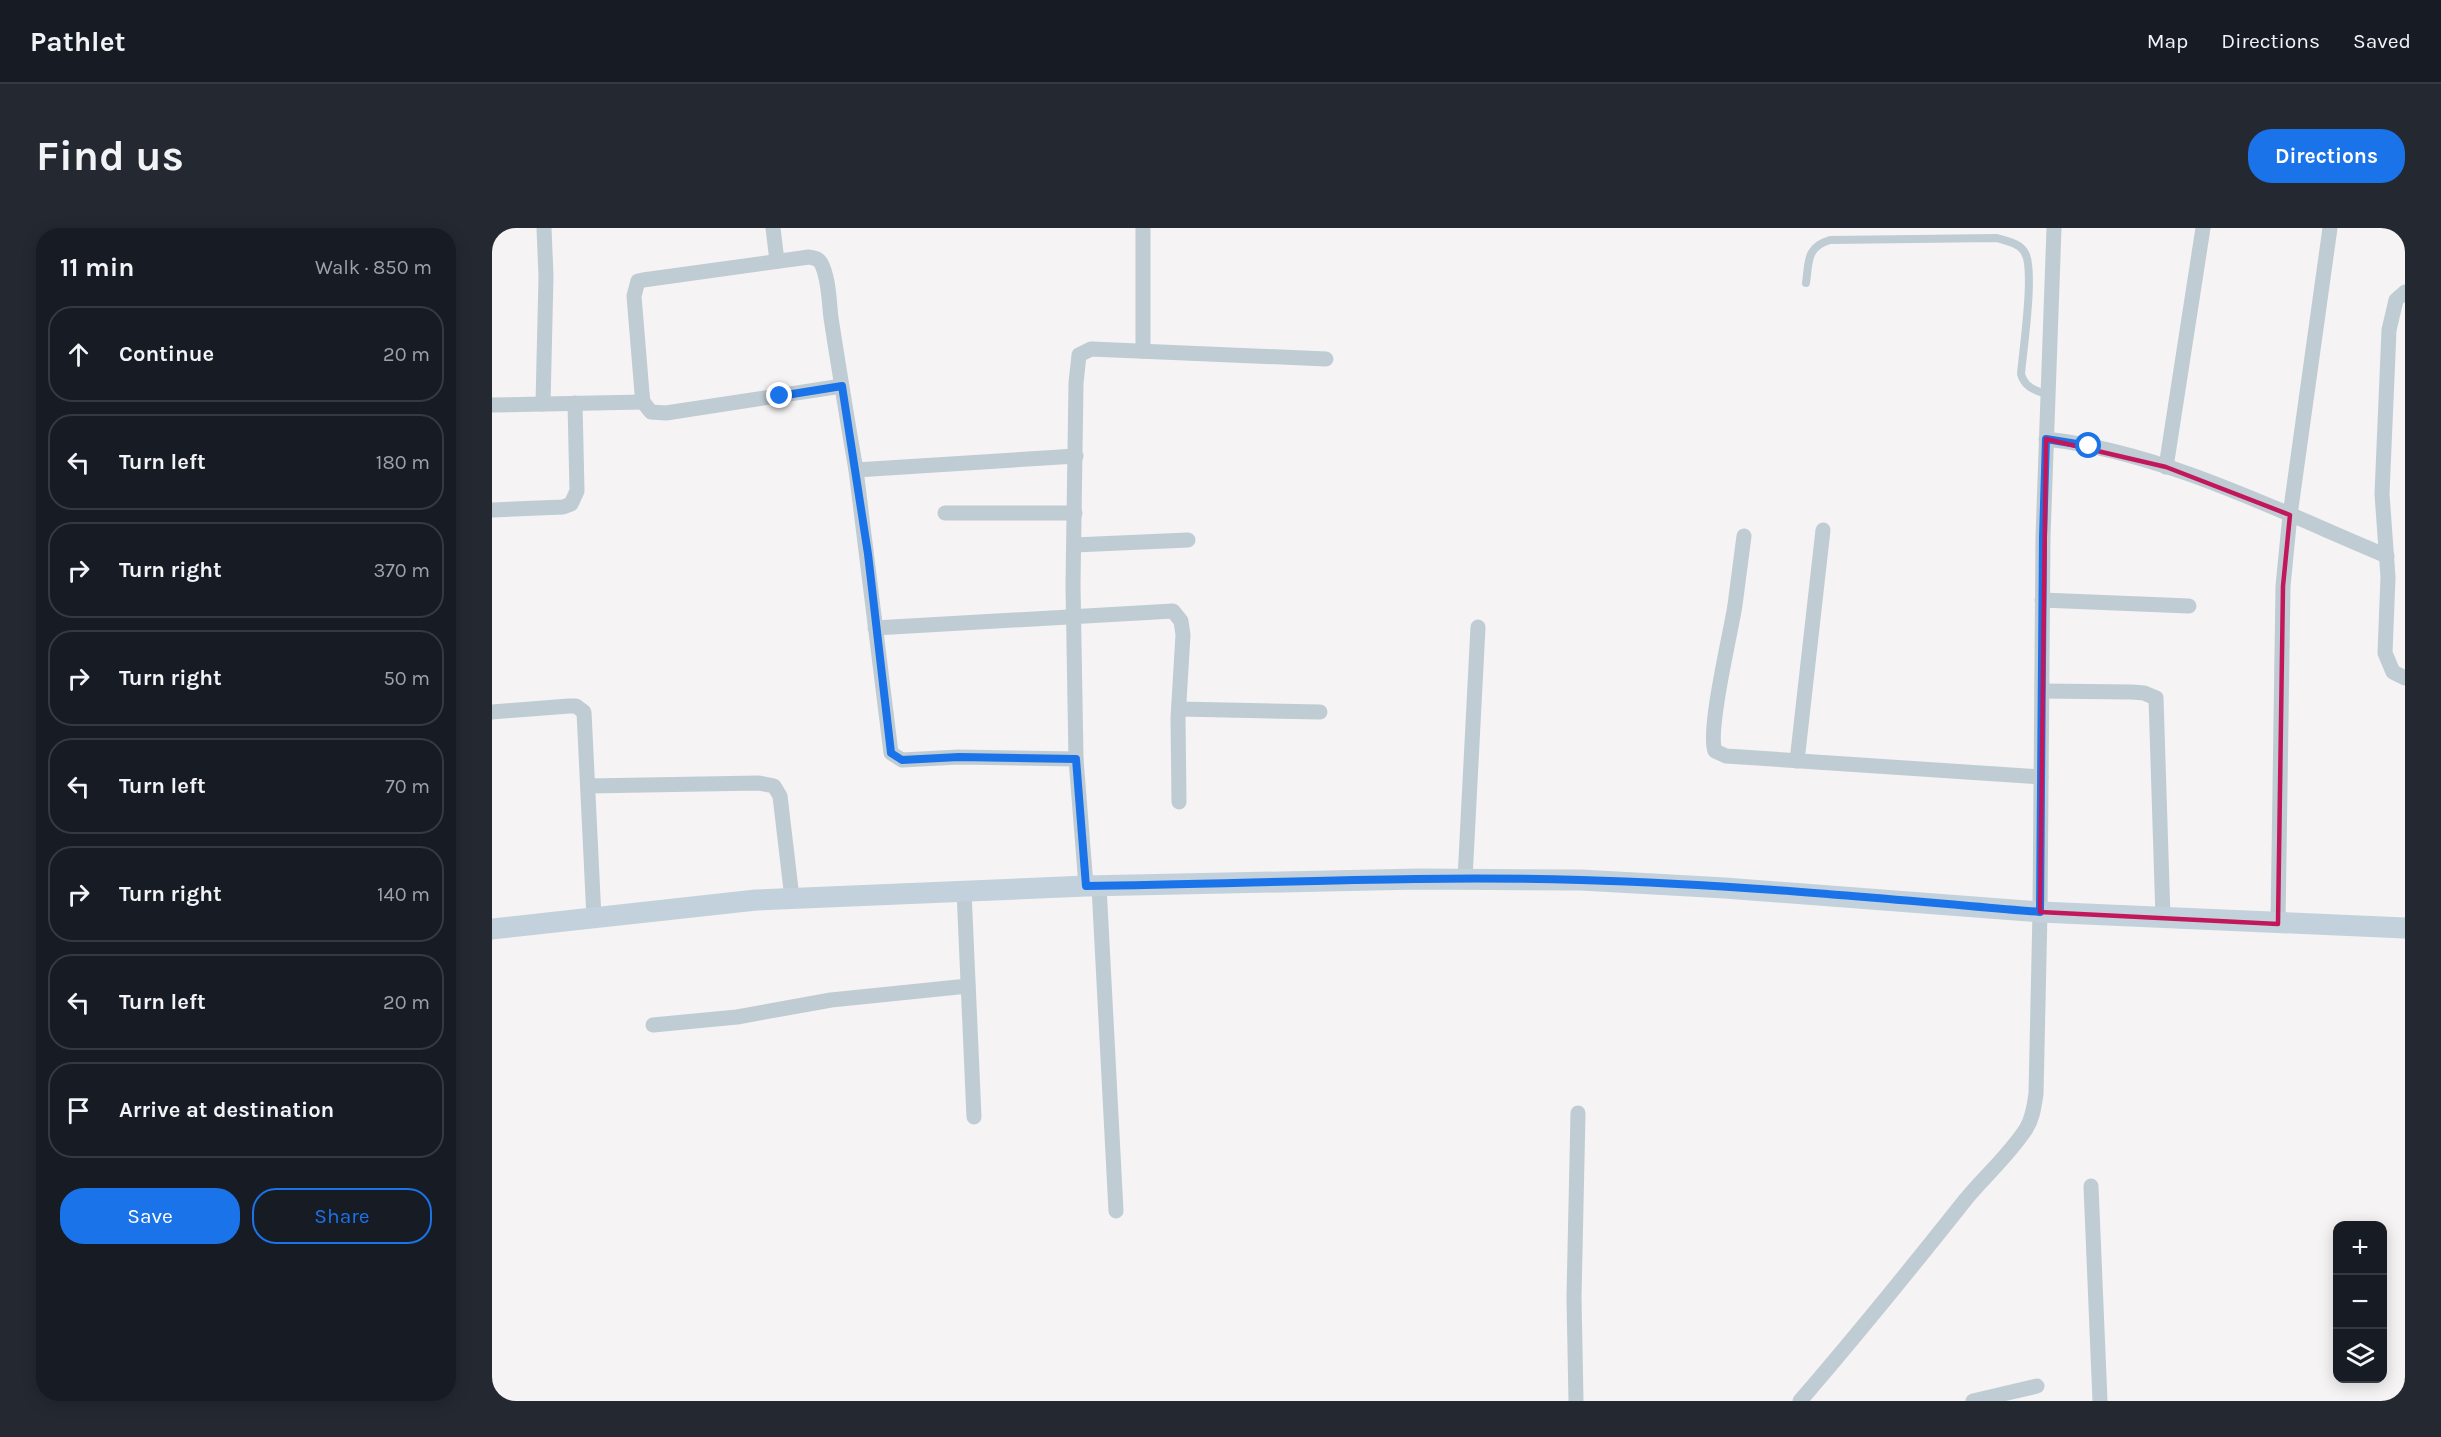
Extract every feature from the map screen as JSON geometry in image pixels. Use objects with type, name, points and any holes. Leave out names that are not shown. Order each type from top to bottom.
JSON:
[{"type":"main road","points":[[492,929],[792,898],[1093,886],[1465,879],[1581,880],[1725,888],[2040,912],[2405,928]]},
{"type":"street","points":[[543,404],[546,276],[544,228]]},
{"type":"street","points":[[773,228],[777,261]]},
{"type":"street","points":[[1143,228],[1143,351]]},
{"type":"street","points":[[1800,1401],[1973,1191],[1997,1166],[2027,1127],[2033,1114],[2036,1094],[2040,912],[2042,600],[2054,228]]},
{"type":"street","points":[[2166,467],[2203,228]]},
{"type":"street","points":[[2278,924],[2283,586],[2290,515],[2330,228]]},
{"type":"street","points":[[842,386],[666,413],[651,412],[643,402],[634,296],[638,281],[809,257],[818,260],[822,265],[856,470],[889,747],[896,758],[902,760],[959,757],[1076,759]]},
{"type":"street","points":[[2405,292],[2396,300],[2392,311],[2388,349],[2382,494],[2388,578],[2385,653],[2392,672],[2405,678]]},
{"type":"street","points":[[1116,1211],[1093,886],[1076,759],[1074,545],[1076,384],[1079,355],[1091,349],[1326,359]]},
{"type":"street","points":[[492,405],[643,402]]},
{"type":"street","points":[[492,510],[563,507],[571,504],[576,491],[575,403]]},
{"type":"street","points":[[2046,439],[2089,446],[2166,467],[2387,556]]},
{"type":"street","points":[[856,470],[1076,456]]},
{"type":"street","points":[[945,513],[1075,513]]},
{"type":"street","points":[[1797,761],[1823,530]]},
{"type":"street","points":[[1744,536],[1713,744],[1715,751],[1726,756],[2041,777]]},
{"type":"street","points":[[1074,545],[1188,540]]},
{"type":"street","points":[[2042,600],[2188,606]]},
{"type":"street","points":[[875,628],[1074,618],[1168,610],[1178,614],[1183,635],[1179,709],[1179,802]]},
{"type":"street","points":[[1465,879],[1478,627]]},
{"type":"street","points":[[2042,691],[2132,692],[2144,693],[2156,698],[2163,918]]},
{"type":"street","points":[[492,712],[569,706],[581,708],[585,716],[594,918]]},
{"type":"street","points":[[1179,709],[1320,712]]},
{"type":"street","points":[[588,786],[759,783],[774,786],[780,796],[792,898]]},
{"type":"street","points":[[964,891],[974,1117]]},
{"type":"street","points":[[652,1025],[737,1017],[831,1000],[968,986]]},
{"type":"street","points":[[1576,1401],[1574,1297],[1578,1113]]},
{"type":"street","points":[[2091,1185],[2100,1401]]},
{"type":"street","points":[[1973,1401],[2037,1386]]},
{"type":"lane","points":[[1806,283],[1811,253],[1820,243],[1830,240],[1997,238],[2018,246],[2025,252],[2029,275],[2022,374],[2030,388],[2048,395]]},
{"type":"highlighted area","points":[[2046,439],[2166,467],[2290,515],[2283,586],[2278,924],[2040,912]]},
{"type":"route","points":[[780,396],[842,386],[868,554],[891,753],[902,760],[959,757],[1076,759],[1086,886],[1419,879],[1581,880],[1725,888],[2040,912],[2046,439],[2089,446]]}]
